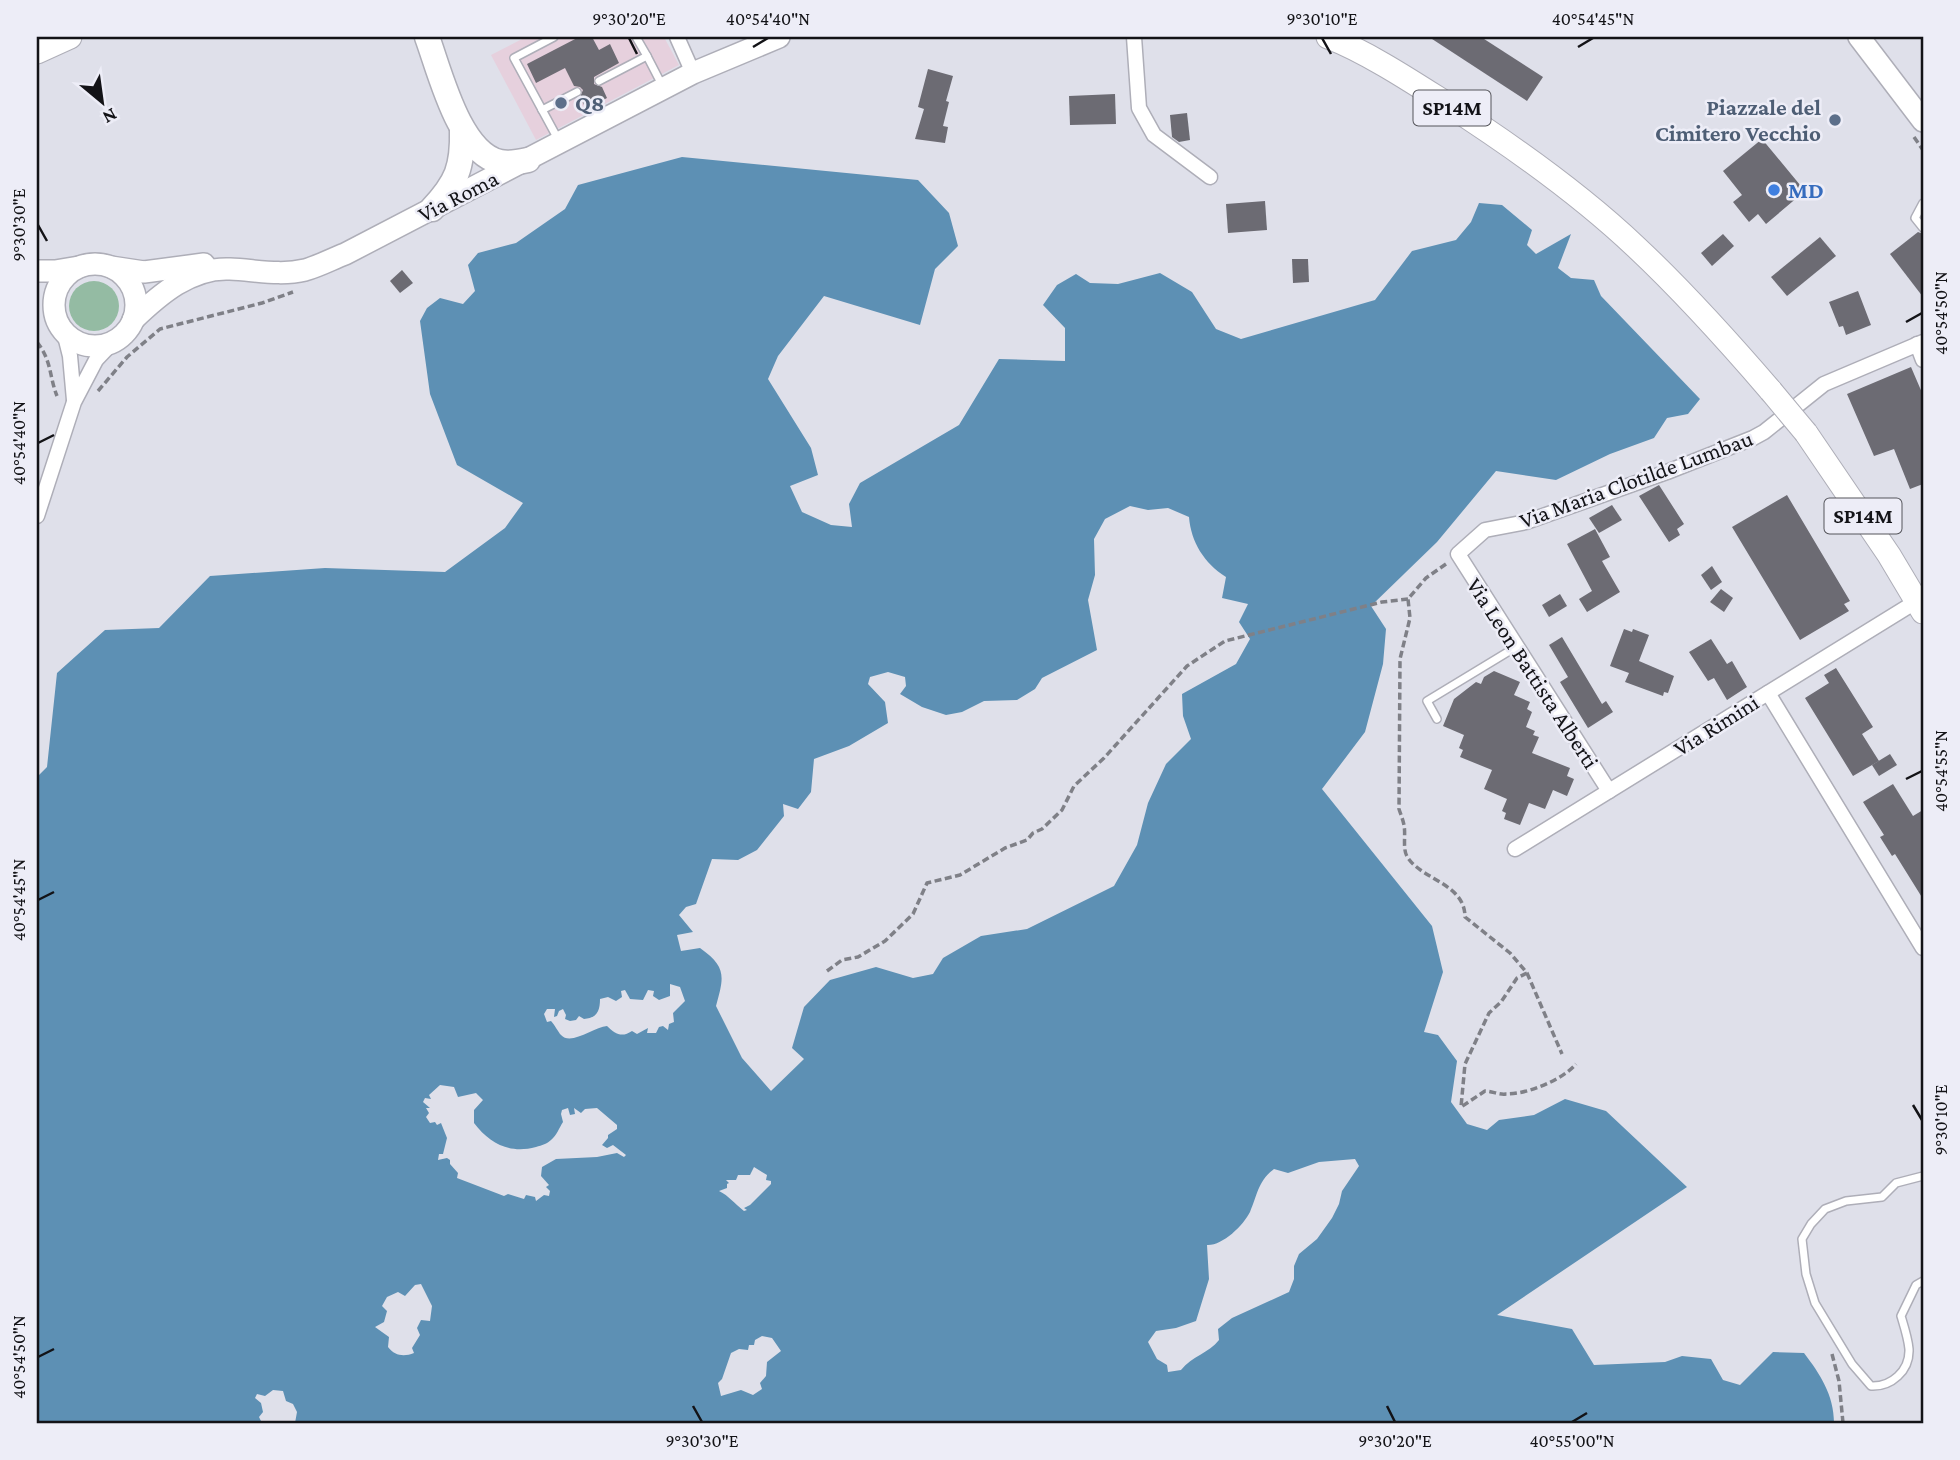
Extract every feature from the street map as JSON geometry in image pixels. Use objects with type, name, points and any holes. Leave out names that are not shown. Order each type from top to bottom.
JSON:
[{"type":"highway","points":[[427,37],[462,130],[463,150],[450,190],[432,209]]},
{"type":"highway","points":[[462,130],[493,159],[512,163],[528,160]]},
{"type":"main road","points":[[37,52],[70,37]]},
{"type":"main road","name":"Via Roma","points":[[133,320],[154,300],[181,282],[200,274],[227,269],[267,273],[305,270],[345,254],[693,74],[779,37]]},
{"type":"main road","name":"SP14M","points":[[1328,37],[1433,95],[1490,131],[1562,185],[1635,246],[1705,316],[1806,433],[1876,534],[1920,607]]},
{"type":"main road","points":[[1859,37],[1923,121]]},
{"type":"main road","points":[[37,271],[55,271],[94,264],[144,272],[199,264],[227,269]]},
{"type":"main road","points":[[37,303],[74,341],[102,345],[115,341],[126,332],[133,320],[136,306],[134,292],[128,281],[118,271],[106,265]]},
{"type":"main road","points":[[60,326],[54,307],[55,294],[60,282],[69,272],[81,266]]},
{"type":"street","points":[[677,37],[693,74]]},
{"type":"street","points":[[1134,37],[1139,108],[1153,135],[1210,177]]},
{"type":"street","points":[[37,516],[68,400],[70,356],[60,326]]},
{"type":"street","points":[[68,400],[96,360],[115,341]]},
{"type":"street","points":[[1920,343],[1923,360]]},
{"type":"street","name":"Via Maria Clotilde Lumbau","points":[[1458,554],[1485,530],[1526,522],[1753,438],[1824,384],[1920,343]]},
{"type":"street","name":"Via Leon Battista Alberti","points":[[1458,554],[1609,791]]},
{"type":"street","name":"Via Rimini","points":[[1514,849],[1769,693],[1920,607]]},
{"type":"street","points":[[1769,693],[1923,948]]},
{"type":"lane","points":[[554,37],[514,58],[560,143]]},
{"type":"lane","points":[[636,37],[664,89]]},
{"type":"lane","points":[[599,81],[647,56]]},
{"type":"lane","points":[[542,110],[577,92]]},
{"type":"lane","points":[[1923,203],[1915,218],[1923,228]]},
{"type":"lane","points":[[1437,719],[1427,701],[1517,647]]},
{"type":"lane","points":[[1923,1176],[1896,1183],[1882,1197],[1846,1201],[1825,1209],[1802,1239],[1806,1274],[1815,1303],[1852,1364],[1871,1386],[1883,1386],[1896,1380],[1903,1369],[1909,1351],[1901,1316],[1916,1285],[1923,1281]]},
{"type":"path","points":[[92,397],[127,357],[160,329]]},
{"type":"path","points":[[37,342],[51,367],[56,394],[68,400]]},
{"type":"path","points":[[827,971],[842,960],[858,957],[886,942],[913,914],[927,883],[960,875],[1006,848],[1027,840],[1042,829],[1062,810],[1074,786],[1104,758],[1187,666],[1225,641],[1408,599],[1426,578],[1458,554]]},
{"type":"path","points":[[1408,599],[1410,618],[1400,659],[1399,809],[1404,824],[1406,856],[1414,865],[1456,894],[1465,911],[1465,917],[1510,953],[1527,974],[1562,1054]]},
{"type":"path","points":[[1527,974],[1517,978],[1501,1002],[1489,1013],[1465,1063],[1461,1107],[1485,1091],[1503,1095],[1537,1087],[1568,1072],[1576,1064]]},
{"type":"path","points":[[1833,1334],[1832,1359],[1839,1381],[1843,1423]]},
{"type":"shaded area","name":"Q8","points":[[526,37],[664,37],[679,65],[536,140],[491,55]]},
{"type":"green space","points":[[94,281],[112,288],[119,306],[112,324],[94,331],[76,324],[69,306],[76,288]]},
{"type":"water","points":[[682,157],[918,180],[949,213],[958,246],[935,269],[920,325],[824,296],[778,356],[768,379],[811,448],[818,475],[790,486],[802,512],[831,525],[852,527],[849,504],[860,483],[959,425],[999,359],[1065,361],[1065,328],[1043,305],[1057,285],[1076,274],[1090,283],[1118,284],[1160,273],[1192,292],[1216,329],[1241,339],[1375,300],[1412,251],[1456,240],[1471,222],[1479,203],[1502,205],[1532,230],[1527,245],[1536,254],[1571,234],[1558,268],[1571,278],[1594,280],[1601,296],[1700,399],[1688,414],[1667,418],[1654,438],[1610,454],[1556,480],[1496,471],[1437,542],[1371,606],[1386,629],[1383,664],[1365,732],[1322,789],[1432,926],[1443,972],[1424,1032],[1438,1035],[1457,1061],[1451,1102],[1467,1124],[1487,1130],[1499,1120],[1534,1115],[1565,1099],[1606,1111],[1687,1187],[1497,1315],[1572,1329],[1594,1365],[1665,1362],[1682,1356],[1711,1359],[1723,1380],[1740,1385],[1773,1352],[1804,1353],[1825,1385],[1832,1403],[1834,1423],[295,1423],[297,1412],[293,1404],[286,1401],[283,1391],[273,1390],[265,1396],[257,1394],[255,1398],[261,1403],[263,1412],[259,1417],[262,1423],[37,1423],[37,777],[47,767],[57,673],[105,630],[159,628],[210,576],[325,568],[445,572],[505,528],[523,503],[457,465],[430,394],[420,321],[427,308],[440,298],[463,304],[475,291],[468,265],[478,253],[516,243],[565,209],[578,185]],"holes":[[[1130,506],[1148,510],[1168,508],[1189,517],[1200,551],[1211,565],[1226,577],[1222,598],[1248,604],[1239,622],[1250,639],[1236,664],[1182,694],[1183,716],[1191,739],[1166,764],[1148,803],[1137,845],[1114,886],[1027,929],[981,936],[943,958],[933,974],[913,978],[876,967],[830,980],[804,1007],[792,1048],[804,1059],[771,1091],[742,1058],[716,1006],[722,980],[719,967],[700,948],[681,951],[677,935],[693,932],[679,915],[686,907],[696,904],[712,859],[738,860],[757,850],[784,816],[783,804],[798,809],[811,792],[814,759],[849,746],[888,723],[885,702],[868,684],[870,677],[888,672],[905,677],[906,686],[900,694],[922,707],[946,715],[962,712],[984,701],[1017,700],[1035,689],[1042,678],[1097,650],[1088,600],[1095,575],[1094,539],[1105,519]],[[670,984],[680,987],[685,1001],[673,1013],[674,1022],[669,1024],[668,1030],[663,1026],[659,1027],[656,1033],[647,1033],[648,1028],[637,1034],[632,1031],[622,1035],[607,1026],[577,1037],[565,1038],[551,1021],[547,1022],[544,1014],[547,1009],[555,1009],[554,1017],[563,1009],[565,1019],[570,1021],[579,1016],[584,1019],[592,1017],[597,1013],[600,999],[608,997],[616,1001],[622,997],[621,991],[625,990],[630,999],[643,1000],[648,990],[654,991],[653,996],[659,1000],[670,996]],[[440,1085],[454,1087],[458,1097],[476,1093],[483,1100],[474,1110],[474,1123],[494,1142],[518,1149],[536,1147],[555,1136],[563,1122],[562,1110],[568,1108],[570,1115],[575,1114],[574,1108],[581,1113],[585,1109],[597,1108],[617,1125],[617,1129],[608,1135],[602,1145],[607,1148],[613,1145],[626,1155],[624,1157],[617,1153],[556,1159],[542,1167],[541,1176],[549,1185],[546,1187],[550,1191],[549,1196],[544,1195],[536,1201],[535,1197],[526,1195],[524,1199],[508,1194],[504,1196],[457,1178],[458,1173],[450,1160],[438,1160],[439,1154],[443,1154],[447,1138],[441,1123],[430,1123],[426,1117],[429,1113],[426,1108],[430,1108],[423,1102],[425,1098],[431,1099],[429,1095]],[[1355,1159],[1359,1166],[1342,1191],[1332,1218],[1317,1239],[1299,1254],[1289,1292],[1232,1318],[1218,1329],[1219,1340],[1215,1344],[1181,1370],[1168,1372],[1167,1365],[1157,1359],[1148,1342],[1156,1331],[1196,1321],[1209,1279],[1207,1245],[1225,1239],[1242,1223],[1250,1212],[1261,1184],[1274,1169],[1288,1173],[1319,1162]],[[754,1167],[767,1175],[766,1180],[771,1181],[744,1211],[719,1191],[727,1188],[729,1183],[726,1180],[736,1180],[738,1175],[750,1175]],[[421,1284],[432,1306],[430,1321],[421,1320],[417,1328],[420,1335],[412,1348],[414,1353],[403,1355],[391,1350],[388,1347],[389,1337],[375,1327],[384,1322],[387,1311],[382,1306],[387,1297],[398,1292],[405,1296],[415,1285]],[[762,1336],[772,1338],[781,1351],[767,1362],[766,1376],[760,1383],[762,1389],[753,1395],[741,1390],[721,1396],[718,1383],[731,1353],[739,1349],[748,1350],[749,1345],[754,1345],[755,1340]]]},
{"type":"building","points":[[579,37],[592,37],[599,50],[610,44],[619,63],[594,77],[594,84],[602,87],[607,98],[586,109],[580,97],[583,90],[574,86],[565,68],[536,83],[527,64]]},
{"type":"building","points":[[1429,37],[1481,37],[1543,77],[1527,101]]},
{"type":"building","points":[[928,69],[953,76],[943,126],[948,127],[945,143],[915,139],[924,109],[918,107]]},
{"type":"building","points":[[1115,94],[1116,124],[1070,125],[1069,96]]},
{"type":"building","points":[[1187,113],[1190,140],[1179,142],[1172,137],[1170,115]]},
{"type":"building","points":[[1762,139],[1805,191],[1766,224],[1758,214],[1749,222],[1733,202],[1742,195],[1723,171]]},
{"type":"building","points":[[1265,201],[1267,230],[1228,233],[1226,204]]},
{"type":"building","points":[[1918,232],[1923,234],[1923,297],[1890,254]]},
{"type":"building","points":[[1723,234],[1734,246],[1712,266],[1701,253]]},
{"type":"building","points":[[1820,237],[1836,256],[1787,296],[1771,277]]},
{"type":"building","points":[[1292,259],[1308,259],[1309,282],[1293,283]]},
{"type":"building","points":[[402,270],[413,283],[400,293],[390,281]]},
{"type":"building","points":[[1858,291],[1871,325],[1846,335],[1843,326],[1839,327],[1829,302]]},
{"type":"building","points":[[1911,367],[1923,395],[1923,484],[1910,489],[1894,449],[1874,456],[1847,394]]},
{"type":"building","points":[[1659,485],[1684,524],[1677,529],[1680,535],[1669,542],[1639,496]]},
{"type":"building","points":[[1787,495],[1850,601],[1844,604],[1849,611],[1800,640],[1732,527]]},
{"type":"building","points":[[1612,505],[1622,520],[1599,533],[1589,518]]},
{"type":"building","points":[[1595,529],[1610,557],[1602,561],[1620,592],[1587,612],[1579,599],[1592,591],[1567,544]]},
{"type":"building","points":[[1712,566],[1722,582],[1711,590],[1701,575]]},
{"type":"building","points":[[1721,589],[1733,598],[1724,612],[1710,602]]},
{"type":"building","points":[[1560,594],[1567,606],[1549,617],[1542,605]]},
{"type":"building","points":[[1624,629],[1632,632],[1633,629],[1649,635],[1639,661],[1674,676],[1668,693],[1664,692],[1663,696],[1625,682],[1629,673],[1610,666]]},
{"type":"building","points":[[1562,637],[1602,704],[1606,701],[1613,712],[1588,728],[1560,682],[1568,677],[1549,645]]},
{"type":"building","points":[[1711,639],[1727,664],[1732,661],[1747,687],[1727,700],[1714,678],[1708,681],[1689,652]]},
{"type":"building","points":[[1836,668],[1873,727],[1862,734],[1879,761],[1853,776],[1805,698],[1829,683],[1824,675]]},
{"type":"building","points":[[1494,671],[1520,682],[1514,695],[1530,702],[1527,709],[1532,712],[1526,727],[1535,731],[1533,735],[1539,737],[1532,753],[1570,768],[1567,776],[1574,779],[1567,796],[1553,790],[1545,809],[1529,803],[1520,825],[1504,819],[1506,813],[1502,811],[1507,799],[1484,789],[1492,770],[1460,757],[1463,750],[1459,748],[1464,735],[1443,726],[1454,699],[1476,682],[1481,684],[1484,677]]},
{"type":"building","points":[[1890,754],[1897,765],[1879,776],[1872,765]]},
{"type":"building","points":[[1893,784],[1913,816],[1923,810],[1923,899],[1895,854],[1892,856],[1880,837],[1884,835],[1863,802]]},
{"type":"place","name":"Q8","points":[[561,103]]},
{"type":"place","name":"Piazzale del Cimitero Vecchio","points":[[1835,120]]},
{"type":"place","name":"MD","points":[[1774,190]]}]
